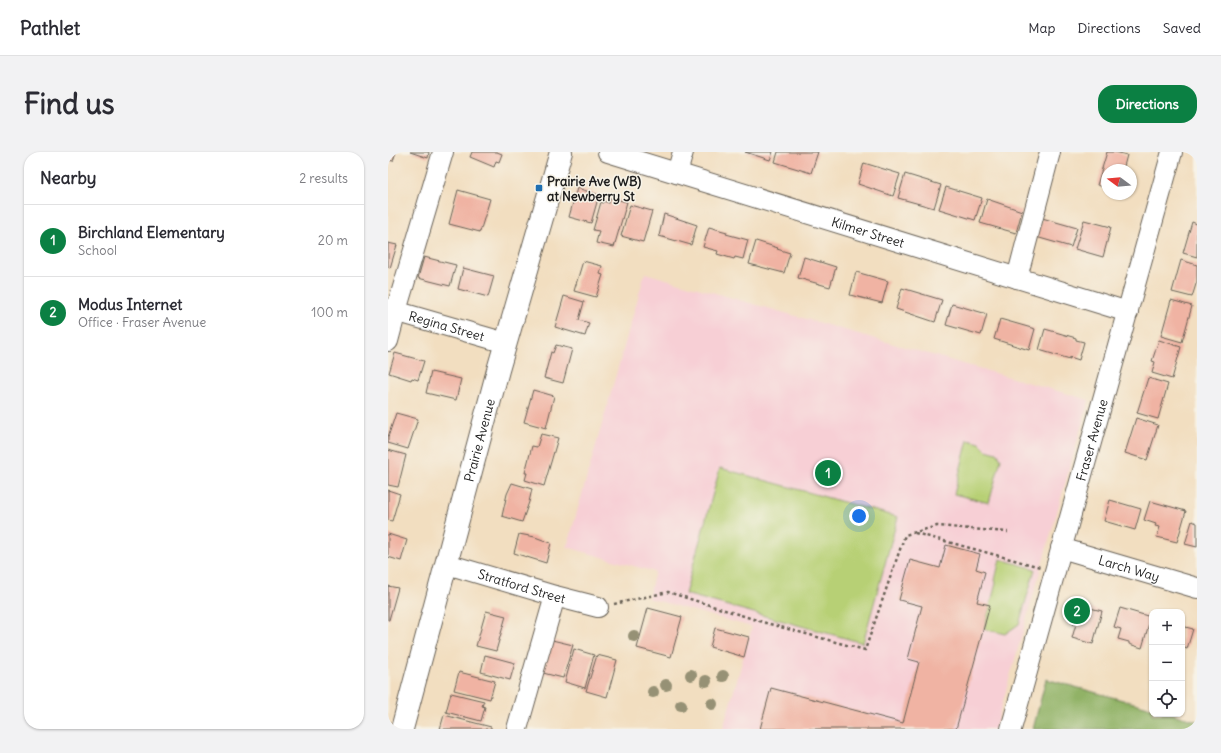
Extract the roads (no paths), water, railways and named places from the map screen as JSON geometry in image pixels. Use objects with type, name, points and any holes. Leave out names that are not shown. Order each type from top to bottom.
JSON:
[{"type":"main road","name":"Prairie Avenue","points":[[402,729],[506,343],[561,152]]},
{"type":"street","points":[[388,341],[392,310],[443,152]]},
{"type":"street","name":"Kilmer Street","points":[[608,152],[1128,312]]},
{"type":"street","points":[[677,173],[683,152]]},
{"type":"street","points":[[1017,278],[1049,152]]},
{"type":"street","name":"Fraser Avenue","points":[[1011,729],[1172,152]]},
{"type":"street","name":"Regina Street","points":[[392,310],[506,343]]},
{"type":"street","name":"Larch Way","points":[[1061,548],[1197,588]]},
{"type":"street","name":"Stratford Street","points":[[447,564],[598,607]]},
{"type":"street","points":[[517,729],[555,596]]},
{"type":"place","name":"Prairie Ave (WB) at Newberry St","points":[[539,188]]},
{"type":"place","name":"Birchland Elementary","points":[[828,473]]},
{"type":"place","name":"Modus Internet","points":[[1077,611]]}]
